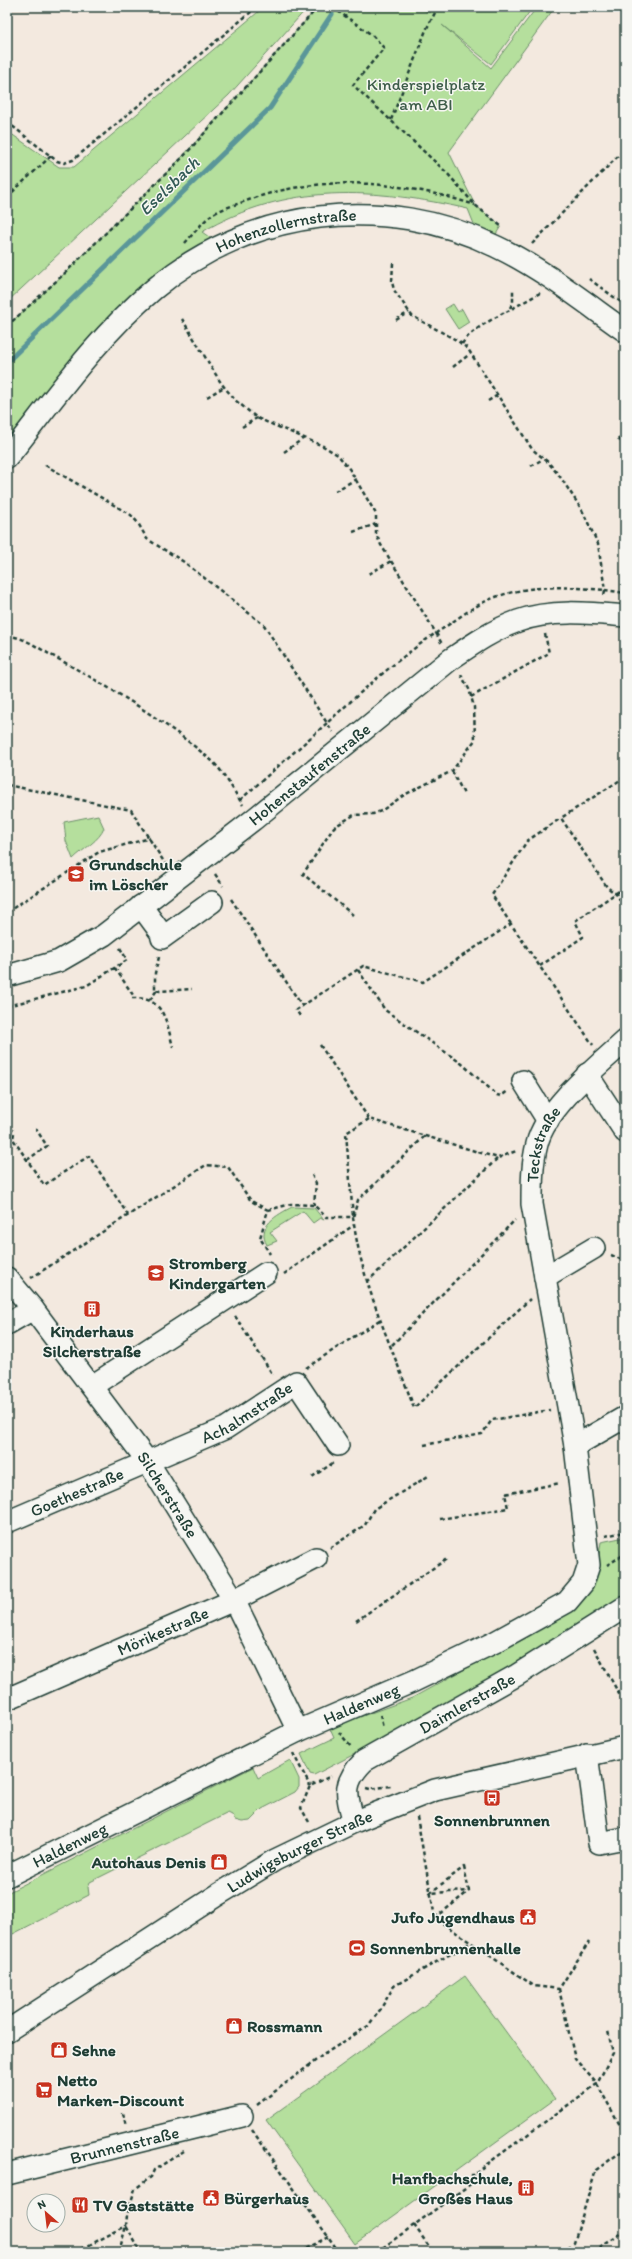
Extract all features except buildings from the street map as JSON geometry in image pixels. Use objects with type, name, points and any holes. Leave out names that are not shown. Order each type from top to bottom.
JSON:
[{"type":"street","name":"Hohenzollernstraße","points":[[7,458],[90,354],[123,318],[175,273],[222,246],[264,230],[315,217],[351,213],[390,215],[447,226],[490,244],[554,280],[625,332]]},
{"type":"street","name":"Hohenstaufenstraße","points":[[7,976],[59,961],[75,954],[104,935],[175,878],[253,820],[451,659],[481,638],[519,621],[541,616],[593,613],[625,616]]},
{"type":"street","points":[[141,906],[161,933],[162,938],[222,896]]},
{"type":"street","name":"Teckstraße","points":[[575,1446],[532,1204],[532,1183],[537,1142],[548,1121],[570,1092],[587,1074],[604,1061],[625,1041]]},
{"type":"street","points":[[587,1074],[625,1132]]},
{"type":"street","points":[[523,1081],[548,1121]]},
{"type":"street","points":[[546,1281],[594,1248]]},
{"type":"street","points":[[92,1386],[224,1300],[269,1265]]},
{"type":"street","name":"Silcherstraße","points":[[12,1283],[92,1386],[148,1462],[234,1600],[298,1731]]},
{"type":"street","points":[[7,1324],[33,1309]]},
{"type":"street","name":"Achalmstraße","points":[[148,1462],[226,1428],[290,1386],[338,1445]]},
{"type":"street","points":[[575,1446],[625,1417]]},
{"type":"street","name":"Haldenweg","points":[[7,1876],[298,1731],[495,1642],[566,1602],[583,1583],[589,1565],[575,1446]]},
{"type":"street","name":"Goethestraße","points":[[7,1522],[148,1462]]},
{"type":"street","name":"Mörikestraße","points":[[7,1700],[234,1600],[316,1558]]},
{"type":"street","name":"Daimlerstraße","points":[[360,1772],[391,1746],[518,1675],[625,1607]]},
{"type":"street","name":"Ludwigsburger Straße","points":[[7,2031],[219,1894],[275,1860],[318,1838],[435,1790],[587,1754],[625,1747]]},
{"type":"street","points":[[587,1754],[599,1843],[625,1838]]},
{"type":"street","points":[[354,1822],[347,1789],[360,1772]]},
{"type":"street","name":"Brunnenstraße","points":[[7,2174],[242,2116]]},
{"type":"path","points":[[7,122],[57,161],[64,163],[73,160],[257,7]]},
{"type":"path","points":[[7,326],[64,274],[182,157],[318,7]]},
{"type":"path","points":[[332,7],[372,35],[384,48],[352,85],[447,173],[476,205],[501,226],[490,244]]},
{"type":"path","points":[[391,120],[426,30],[438,7]]},
{"type":"path","points":[[532,244],[625,149]]},
{"type":"path","points":[[7,197],[51,156]]},
{"type":"path","points":[[393,263],[392,282],[394,290],[409,312],[422,322],[462,344],[471,353],[532,449],[543,458],[561,478],[592,530],[602,561],[605,590],[625,593]]},
{"type":"path","points":[[586,277],[625,305]]},
{"type":"path","points":[[462,344],[476,330],[542,292],[554,280]]},
{"type":"path","points":[[506,312],[513,302],[513,290]]},
{"type":"path","points":[[396,320],[409,312]]},
{"type":"path","points":[[182,319],[224,387],[235,400],[257,418],[304,438],[338,455],[356,479],[376,514],[376,534],[391,561],[470,689],[475,740],[452,771],[404,795],[382,811],[372,814],[354,815],[334,827],[303,874],[353,914]]},
{"type":"path","points":[[453,368],[471,353]]},
{"type":"path","points":[[207,397],[224,387]]},
{"type":"path","points":[[488,401],[498,395]]},
{"type":"path","points":[[242,427],[257,418]]},
{"type":"path","points":[[284,452],[304,438]]},
{"type":"path","points":[[618,438],[625,448]]},
{"type":"path","points":[[531,466],[543,458]]},
{"type":"path","points":[[45,465],[131,516],[147,539],[184,562],[264,625],[343,746]]},
{"type":"path","points":[[335,491],[356,479]]},
{"type":"path","points":[[353,532],[376,524]]},
{"type":"path","points":[[369,574],[391,561]]},
{"type":"path","points":[[471,697],[549,653],[541,616]]},
{"type":"path","points":[[240,800],[380,674],[436,633]]},
{"type":"path","points":[[7,636],[19,638],[126,699],[212,761],[253,820]]},
{"type":"path","points":[[452,771],[464,794]]},
{"type":"path","points":[[604,1061],[492,895],[527,841],[625,777]]},
{"type":"path","points":[[7,785],[131,810],[175,878]]},
{"type":"path","points":[[561,818],[607,887],[616,894],[625,907]]},
{"type":"path","points":[[7,912],[99,852],[150,838]]},
{"type":"path","points":[[204,857],[222,896],[303,1006]]},
{"type":"path","points":[[540,966],[584,937],[575,921],[625,887]]},
{"type":"path","points":[[300,1016],[296,1010],[363,966],[423,982],[511,924]]},
{"type":"path","points":[[157,990],[155,990],[155,973],[163,942],[162,938]]},
{"type":"path","points":[[115,968],[135,998]]},
{"type":"path","points":[[358,970],[385,1010],[461,1063],[492,1092],[501,1096],[523,1081]]},
{"type":"path","points":[[157,990],[192,989]]},
{"type":"path","points":[[150,1000],[157,990]]},
{"type":"path","points":[[132,998],[155,1002],[167,1025],[173,1047]]},
{"type":"path","points":[[320,1045],[369,1119],[498,1158]]},
{"type":"path","points":[[369,1119],[346,1133],[354,1225],[367,1282],[392,1345],[414,1408],[546,1281]]},
{"type":"path","points":[[7,1121],[14,1133],[13,1139],[44,1185],[89,1156],[128,1215]]},
{"type":"path","points":[[27,1160],[48,1146],[36,1129]]},
{"type":"path","points":[[353,1217],[358,1200],[426,1135]]},
{"type":"path","points":[[367,1282],[498,1158],[537,1142]]},
{"type":"path","points":[[12,1283],[27,1280],[206,1165],[228,1167],[251,1201],[268,1210],[291,1204],[314,1205]]},
{"type":"path","points":[[312,1175],[316,1183],[314,1205],[325,1218],[353,1217]]},
{"type":"path","points":[[392,1345],[532,1204]]},
{"type":"path","points":[[268,1210],[260,1238],[269,1265],[282,1276],[354,1225]]},
{"type":"path","points":[[224,1300],[290,1386],[305,1369],[381,1319]]},
{"type":"path","points":[[424,1445],[482,1434],[492,1420],[568,1407]]},
{"type":"path","points":[[316,1558],[364,1525],[374,1509],[430,1474]]},
{"type":"path","points":[[440,1519],[508,1508],[505,1494],[579,1480]]},
{"type":"path","points":[[356,1621],[448,1558]]},
{"type":"path","points":[[585,1632],[625,1705]]},
{"type":"path","points":[[376,1697],[385,1734],[391,1746]]},
{"type":"path","points":[[328,1718],[360,1772],[366,1787],[370,1789],[387,1786],[401,1787],[414,1798],[435,1918],[534,1986],[559,1989]]},
{"type":"path","points":[[293,1753],[310,1786]]},
{"type":"path","points":[[318,1838],[301,1808],[310,1786],[334,1774],[360,1772]]},
{"type":"path","points":[[430,1893],[464,1867],[469,1891]]},
{"type":"path","points":[[430,1893],[469,1891]]},
{"type":"path","points":[[435,1918],[469,1891]]},
{"type":"path","points":[[589,1942],[559,1989],[575,2059],[597,2084],[625,2134]]},
{"type":"path","points":[[339,2252],[242,2116],[323,2055],[368,2026],[380,2010],[394,1986],[470,1943]]},
{"type":"path","points":[[377,2252],[476,2180],[472,2175],[597,2084],[613,2053],[608,2031]]},
{"type":"path","points":[[119,2252],[126,2226],[127,2215],[135,2189],[151,2177],[154,2170],[191,2146]]},
{"type":"path","points":[[562,2252],[574,2243],[596,2170],[625,2149]]},
{"type":"path","points":[[414,2225],[433,2252]]},
{"type":"path","points":[[76,2252],[126,2226]]},
{"type":"path","points":[[126,2226],[141,2252]]},
{"type":"path","points":[[594,2252],[625,2232]]},
{"type":"path","points":[[300,2252],[328,2237]]},
{"type":"green space","points":[[264,7],[308,7],[229,95],[7,302],[7,131],[59,167],[74,167]]},
{"type":"green space","name":"Kinderspielplatz am ABI","points":[[318,7],[419,7],[429,13],[434,7],[533,7],[491,64],[442,25],[491,68],[537,7],[555,7],[449,152],[475,205],[501,226],[490,244],[476,229],[468,209],[399,197],[365,194],[332,194],[299,197],[266,204],[234,216],[202,232],[222,246],[175,273],[7,458],[7,326],[64,274],[182,157]]},
{"type":"green space","points":[[453,304],[458,312],[462,309],[469,322],[458,329],[445,309]]},
{"type":"green space","points":[[98,815],[104,828],[102,832],[73,859],[66,841],[64,822]]},
{"type":"green space","points":[[292,1207],[314,1208],[324,1220],[320,1218],[313,1223],[303,1211],[270,1232],[277,1241],[267,1245],[264,1238],[266,1227],[280,1214]]},
{"type":"green space","points":[[625,1537],[625,1595],[549,1643],[433,1711],[314,1775],[310,1774],[301,1754],[334,1738],[330,1729],[412,1698],[572,1611],[585,1597],[596,1575],[601,1542]]},
{"type":"green space","points":[[290,1760],[299,1779],[299,1787],[295,1792],[262,1809],[250,1821],[242,1822],[235,1820],[232,1815],[228,1813],[90,1882],[88,1887],[89,1895],[7,1937],[7,1893],[253,1767],[258,1778]]},
{"type":"green space","points":[[465,1976],[555,2099],[355,2244],[266,2120]]},
{"type":"waterway","name":"Eselsbach","points":[[7,362],[270,108],[332,14]]},
{"type":"place","name":"Grundschule im Löscher","points":[[76,874]]},
{"type":"place","name":"Stromberg Kindergarten","points":[[156,1273]]},
{"type":"place","name":"Kinderhaus Silcherstraße","points":[[92,1309]]},
{"type":"place","name":"Sonnenbrunnen","points":[[492,1798]]},
{"type":"place","name":"Autohaus Denis","points":[[219,1862]]},
{"type":"place","name":"Jufo Jugendhaus","points":[[528,1917]]},
{"type":"place","name":"Sonnenbrunnenhalle","points":[[357,1948]]},
{"type":"place","name":"Rossmann","points":[[234,2026]]},
{"type":"place","name":"Sehne","points":[[59,2050]]},
{"type":"place","name":"Netto Marken-Discount","points":[[44,2090]]},
{"type":"place","name":"Hanfbachschule, Großes Haus","points":[[526,2188]]},
{"type":"place","name":"Bürgerhaus","points":[[211,2198]]},
{"type":"place","name":"TV Gaststätte","points":[[80,2205]]}]
